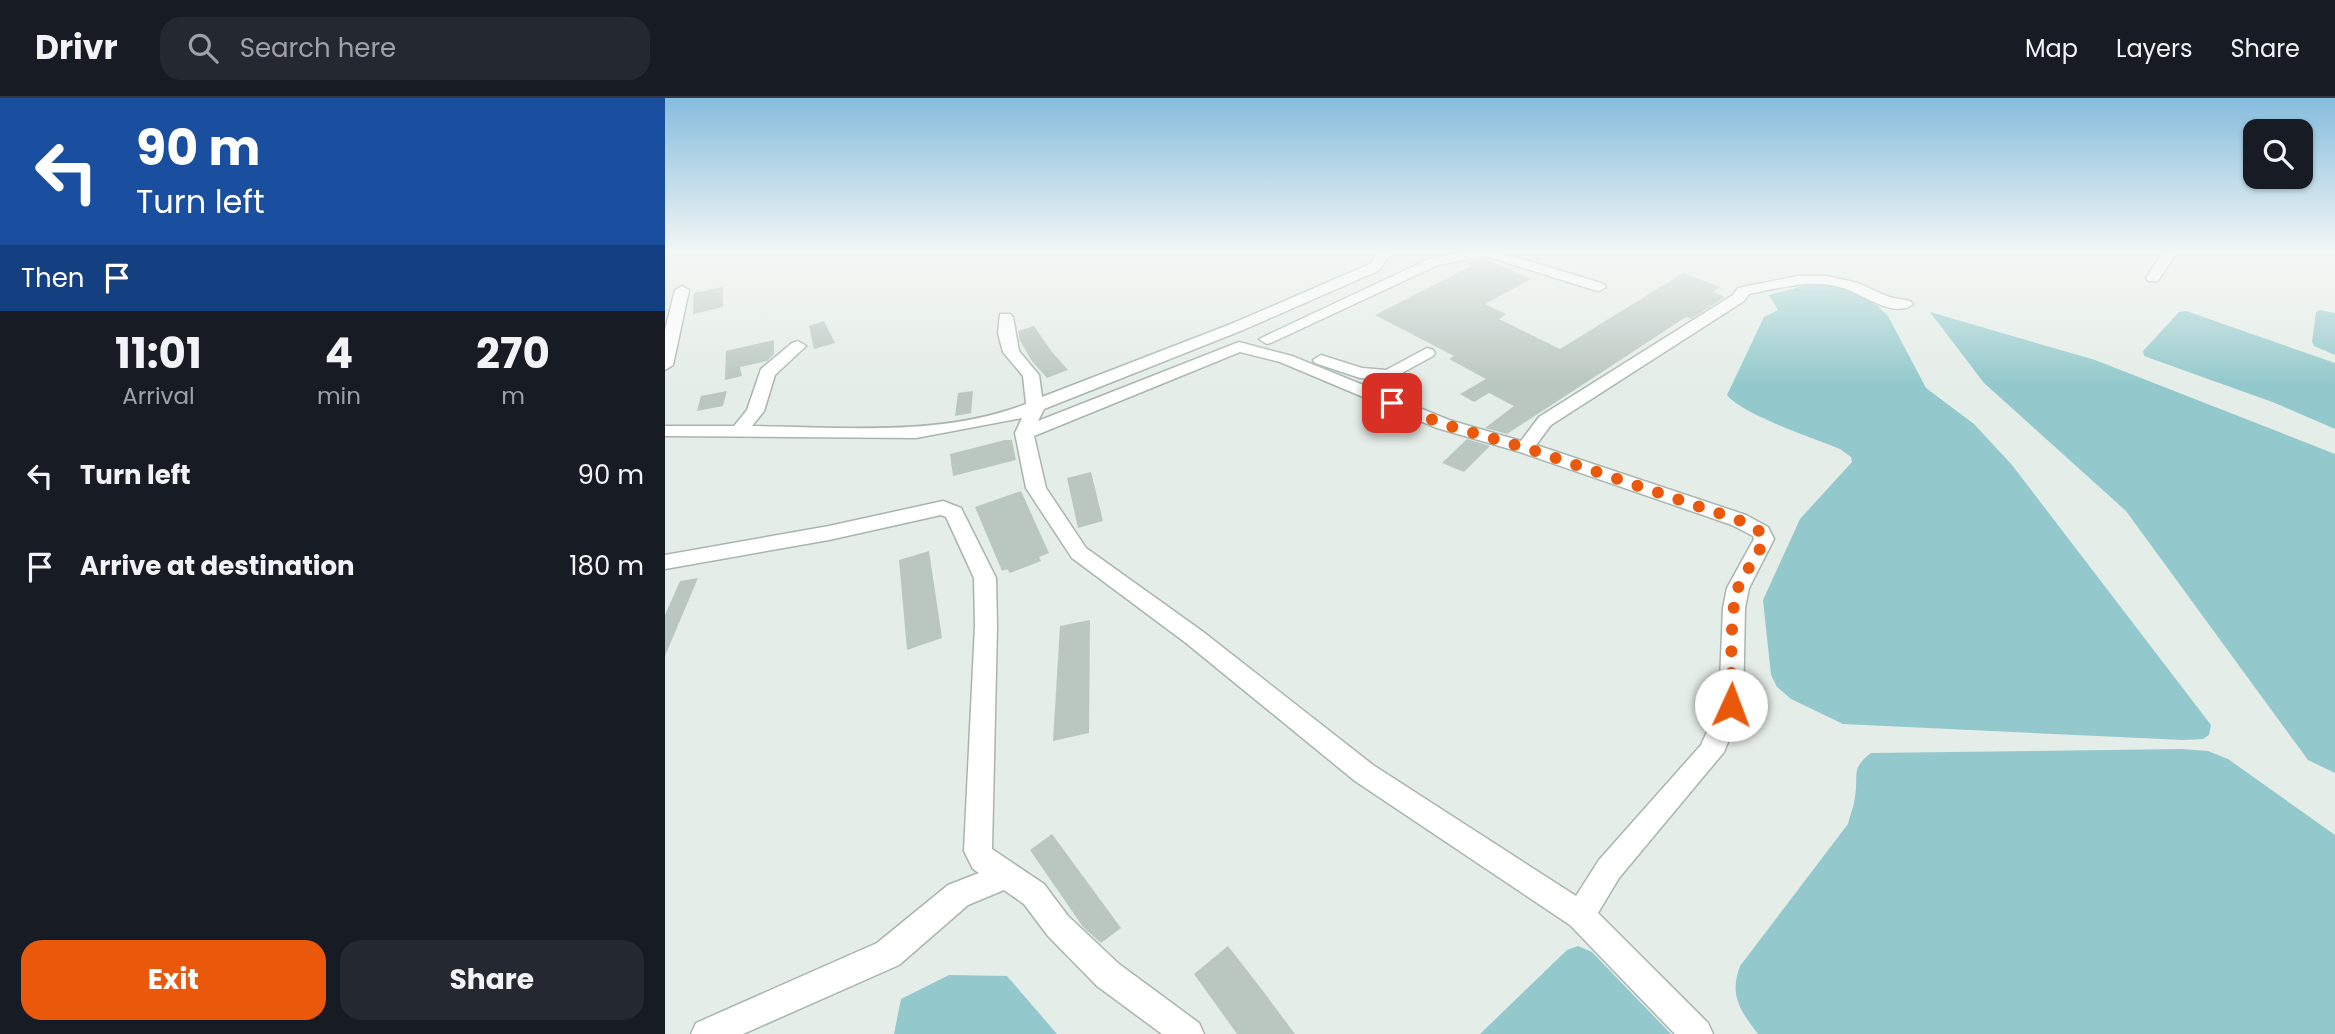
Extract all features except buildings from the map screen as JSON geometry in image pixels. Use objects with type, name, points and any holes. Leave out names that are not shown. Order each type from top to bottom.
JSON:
[{"type":"lane","points":[[665,365],[681,296]]},
{"type":"lane","points":[[665,431],[916,433],[1013,415],[1035,409],[1309,296]]},
{"type":"lane","points":[[1267,338],[1360,296]]},
{"type":"lane","points":[[1526,448],[1534,432],[1545,421],[1655,353],[1740,296]]},
{"type":"lane","points":[[1871,296],[1881,301],[1905,304]]},
{"type":"lane","points":[[1005,317],[1011,352],[1031,375],[1035,409],[1024,433],[1036,488],[1079,553],[1195,638],[1364,773],[1580,915],[1697,1034]]},
{"type":"lane","points":[[1237,327],[1337,366],[1360,373],[1389,375]]},
{"type":"lane","points":[[739,431],[755,411],[767,373],[798,346]]},
{"type":"lane","points":[[1024,433],[1239,347],[1286,359],[1443,424],[1526,448],[1739,520],[1761,532],[1764,539],[1738,588],[1734,608],[1731,705],[1722,731],[1711,752],[1609,869],[1580,915]]},
{"type":"lane","points":[[1366,392],[1427,353]]},
{"type":"lane","points":[[665,562],[829,533],[925,510],[943,508],[954,513],[985,578],[986,626],[978,851],[982,860],[1034,894],[1058,926],[1108,975],[1188,1034]]},
{"type":"lane","points":[[707,1034],[888,954],[958,895],[1007,876]]},
{"type":"water","points":[[1769,296],[1861,296],[1878,306],[1888,316],[1926,388],[1974,424],[2012,465],[2211,725],[2209,735],[2203,739],[2183,740],[1843,724],[1791,699],[1777,687],[1771,675],[1763,600],[1800,519],[1852,462],[1851,457],[1840,449],[1763,418],[1735,403],[1727,395],[1764,317],[1778,310]]},
{"type":"water","points":[[2320,310],[2335,313],[2335,355],[2314,346],[2312,342],[2316,312]]},
{"type":"water","points":[[2186,311],[2335,363],[2335,429],[2275,403],[2144,356],[2143,351],[2179,312]]},
{"type":"water","points":[[1930,312],[2095,360],[2335,454],[2335,773],[2308,760],[2126,511],[1984,383]]},
{"type":"water","points":[[2182,749],[2208,751],[2228,759],[2335,835],[2335,1034],[1758,1034],[1746,1017],[1736,994],[1740,966],[1848,824],[1858,768],[1871,753]]},
{"type":"water","points":[[1578,946],[1592,952],[1671,1034],[1480,1034],[1567,950]]},
{"type":"water","points":[[949,975],[1007,976],[1057,1034],[894,1034],[901,999]]},
{"type":"route","points":[[1392,403],[1443,424],[1526,448],[1739,520],[1761,532],[1764,539],[1761,549],[1738,588],[1734,608],[1731,705]]}]
